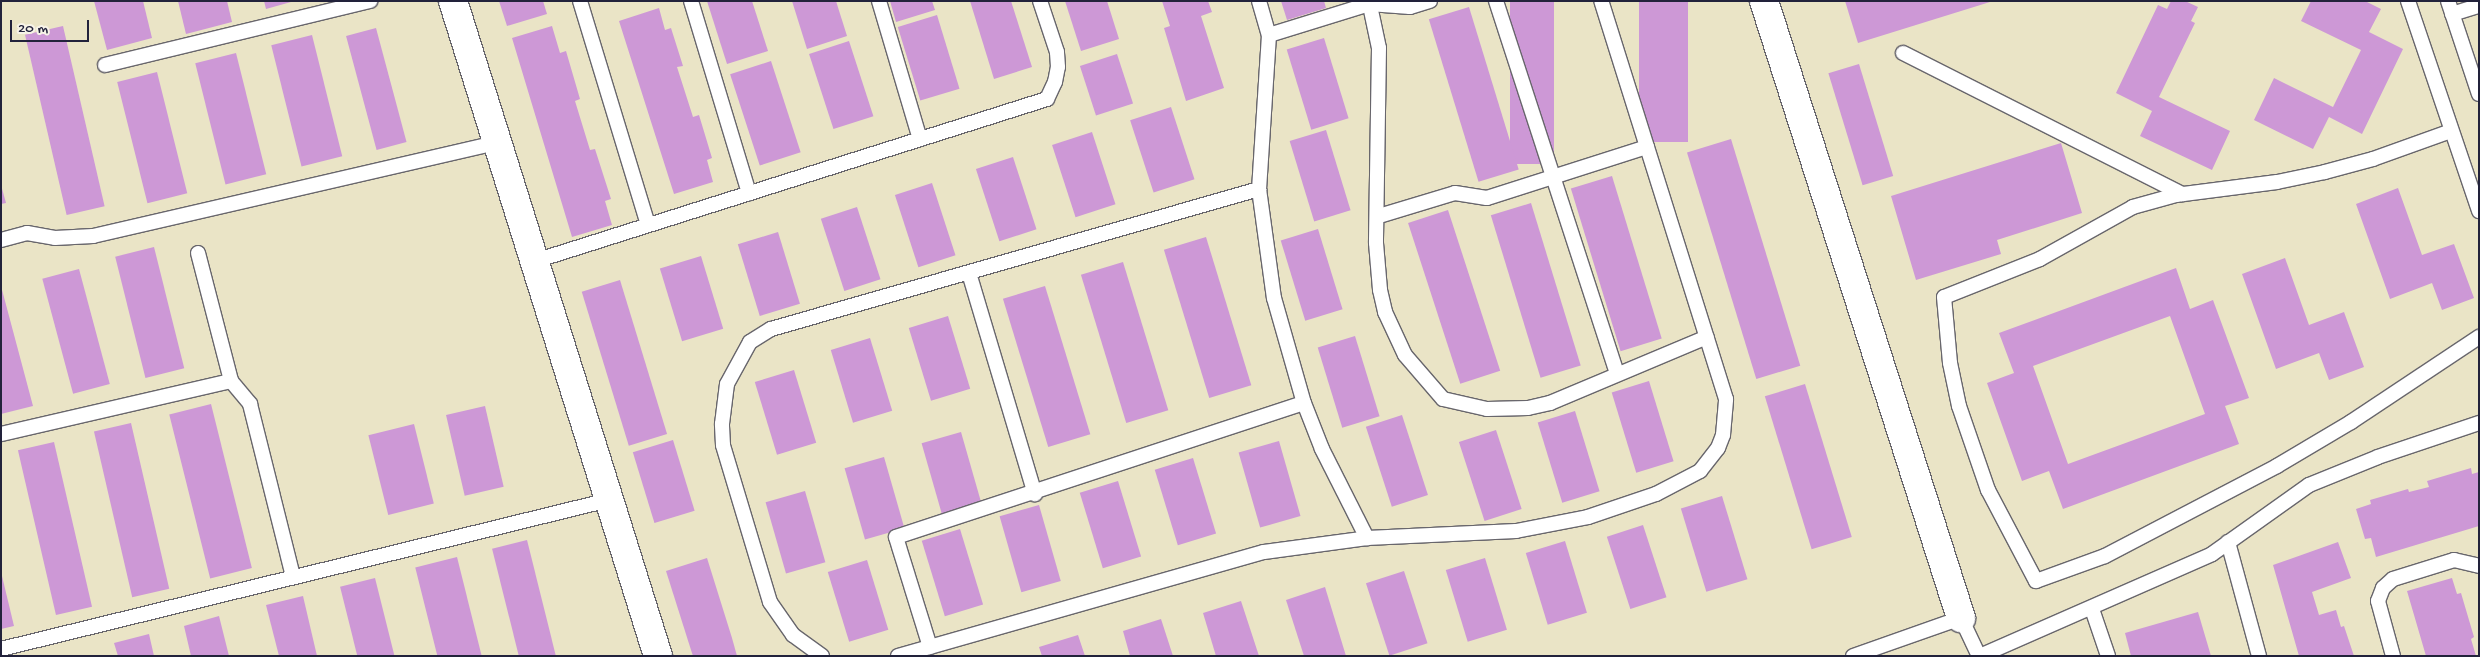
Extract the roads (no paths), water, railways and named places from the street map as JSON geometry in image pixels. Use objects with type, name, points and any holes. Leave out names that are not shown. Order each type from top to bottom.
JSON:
[{"type":"street","points":[[453,1],[658,656]]},
{"type":"street","points":[[1764,1],[1961,618]]},
{"type":"lane","points":[[105,65],[370,1]]},
{"type":"lane","points":[[580,1],[648,225]]},
{"type":"lane","points":[[691,1],[749,193]]},
{"type":"lane","points":[[879,1],[920,139]]},
{"type":"lane","points":[[535,261],[1047,99],[1056,82],[1057,52],[1040,1]]},
{"type":"lane","points":[[1259,1],[1269,35],[1259,189],[1274,298],[1304,403],[1322,449],[1366,538]]},
{"type":"lane","points":[[1269,35],[1369,3],[1410,7],[1430,1]]},
{"type":"lane","points":[[1496,1],[1617,374]]},
{"type":"lane","points":[[898,656],[1264,552],[1366,538],[1480,534],[1552,525],[1622,507],[1689,480],[1718,448],[1726,417],[1726,399],[1601,1]]},
{"type":"lane","points":[[2408,1],[2479,211]]},
{"type":"lane","points":[[1369,3],[1379,48],[1376,266],[1385,312],[1405,355],[1443,399],[1487,409],[1528,408],[1571,396],[1617,374],[1707,337]]},
{"type":"lane","points":[[2479,6],[2450,8],[2479,94]]},
{"type":"lane","points":[[1903,53],[2182,194]]},
{"type":"lane","points":[[2451,131],[2373,159],[2325,172],[2277,182],[2182,194],[2133,207],[2040,259],[1944,297],[1950,363],[1972,448],[2007,529],[2036,581],[2105,556],[2260,476],[2351,422],[2479,338]]},
{"type":"lane","points":[[1,240],[27,233],[55,238],[93,236],[498,143]]},
{"type":"lane","points":[[1378,216],[1455,194],[1487,198],[1647,147]]},
{"type":"lane","points":[[822,656],[793,635],[770,602],[723,445],[722,424],[728,384],[750,342],[771,329],[1259,189]]},
{"type":"lane","points":[[198,253],[230,381],[250,404],[293,578]]},
{"type":"lane","points":[[969,273],[1035,494]]},
{"type":"lane","points":[[1,434],[230,381]]},
{"type":"lane","points":[[930,647],[896,537],[1035,494],[1304,403]]},
{"type":"lane","points":[[1852,656],[1961,618],[1979,656],[2092,609],[2212,554],[2309,485],[2378,457],[2479,422]]},
{"type":"lane","points":[[1,649],[609,500]]},
{"type":"lane","points":[[2228,542],[2259,656]]},
{"type":"lane","points":[[2392,656],[2378,601],[2383,588],[2393,579],[2454,560],[2479,566]]},
{"type":"lane","points":[[2092,609],[2108,656]]}]
